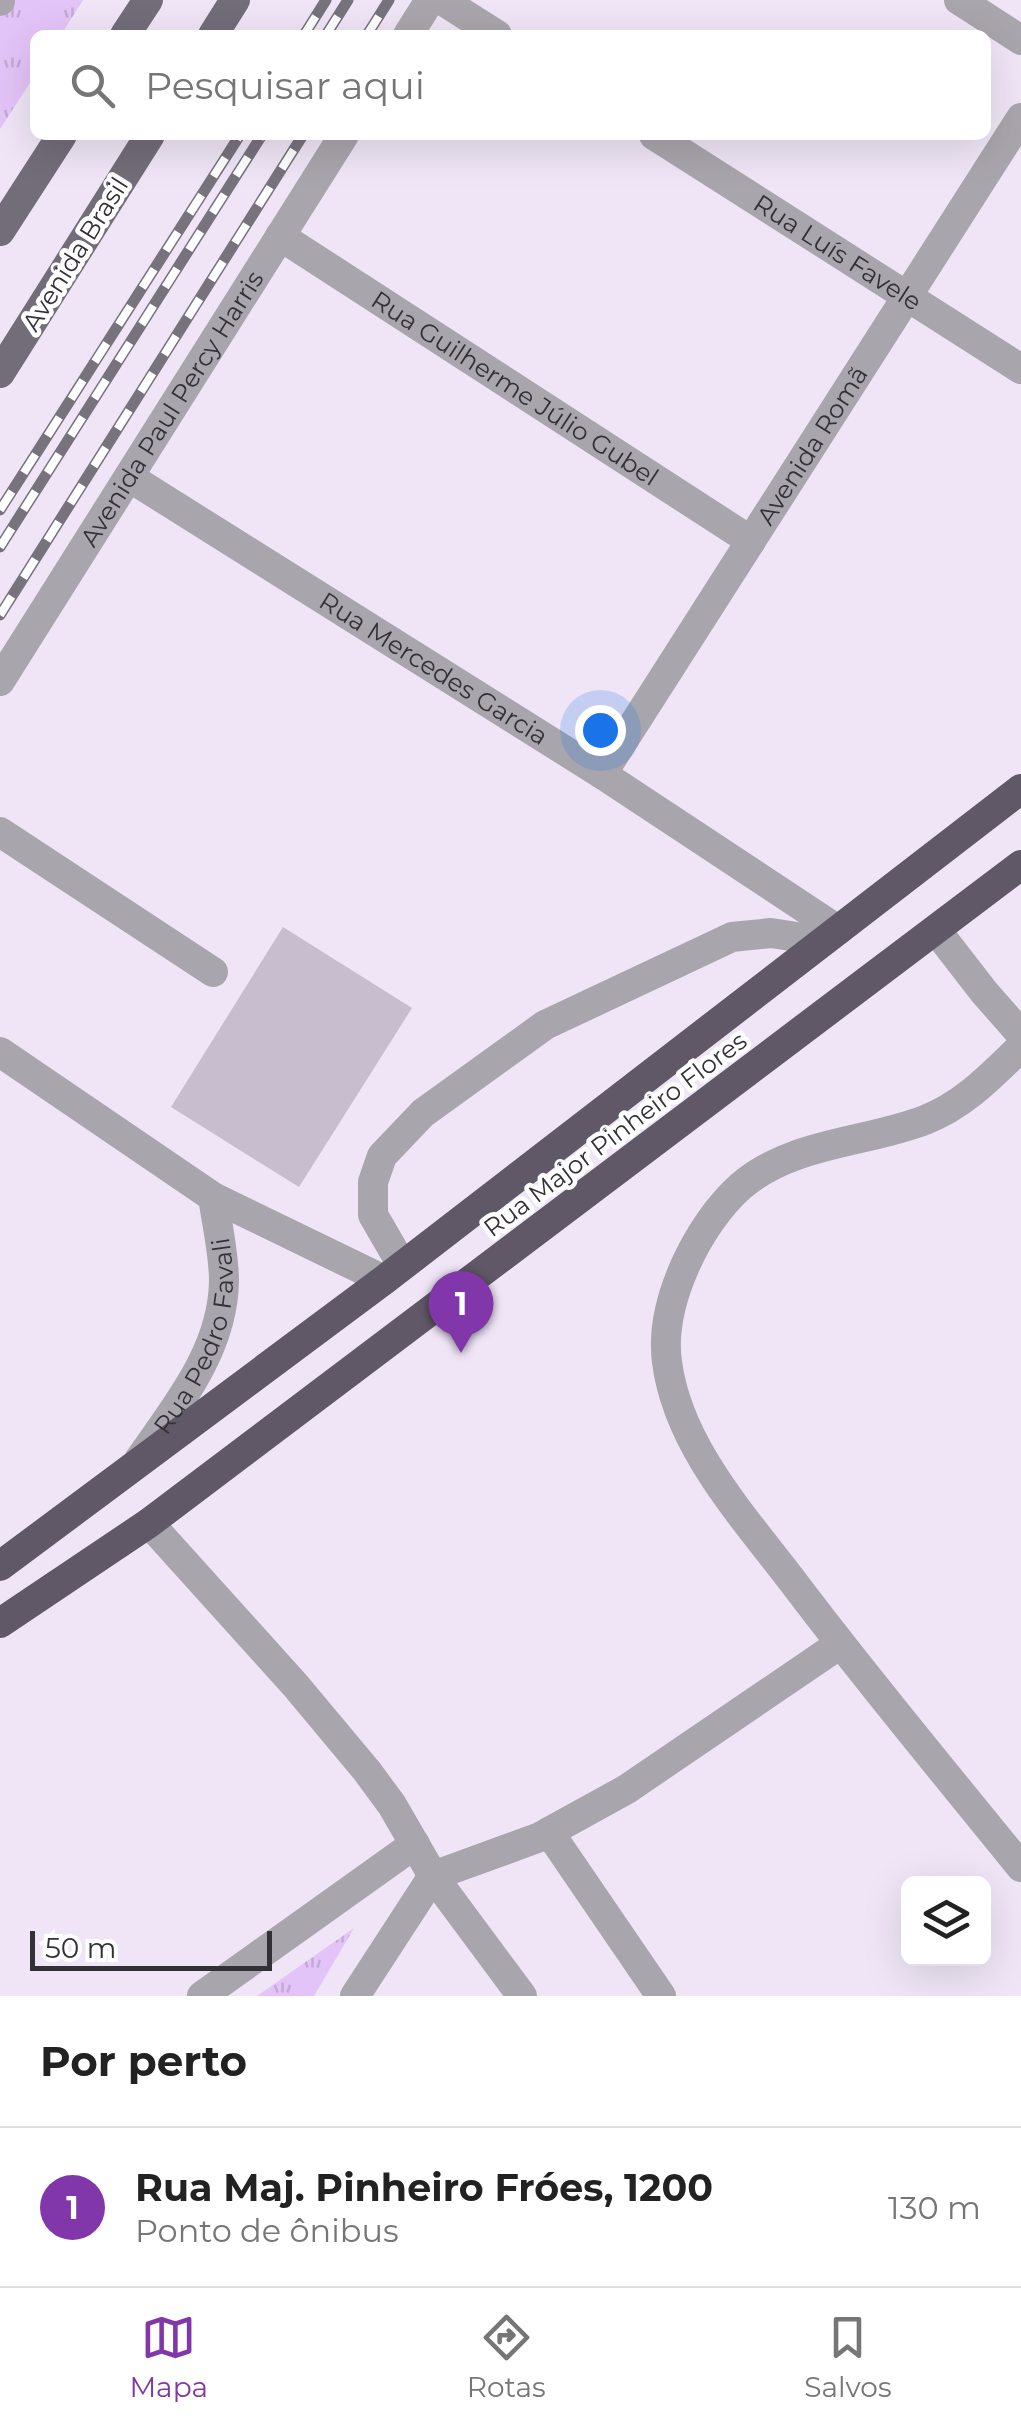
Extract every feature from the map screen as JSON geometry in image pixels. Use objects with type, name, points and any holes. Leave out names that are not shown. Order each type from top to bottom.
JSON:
[{"type":"highway","name":"Rua Major Pinheiro Flores","points":[[0,1566],[393,1272],[1021,789]]},
{"type":"highway","name":"Rua Major Pinheiro Flores","points":[[0,1623],[149,1522],[1021,864]]},
{"type":"main road","points":[[129,30],[148,0]]},
{"type":"main road","points":[[216,30],[235,0]]},
{"type":"main road","points":[[0,231],[59,140]]},
{"type":"main road","name":"Avenida Brasil","points":[[0,372],[147,140]]},
{"type":"street","points":[[411,30],[430,0]]},
{"type":"street","points":[[442,0],[489,30]]},
{"type":"street","points":[[959,0],[1021,40]]},
{"type":"street","name":"Avenida Romã","points":[[602,774],[1021,118]]},
{"type":"street","name":"Avenida Paul Percy Harris","points":[[0,680],[341,140]]},
{"type":"street","name":"Rua Luís Favele","points":[[662,140],[1021,369]]},
{"type":"street","name":"Rua Guilherme Júlio Gubel","points":[[280,236],[752,541]]},
{"type":"street","name":"Rua Mercedes Garcia","points":[[128,477],[602,774],[831,935]]},
{"type":"street","points":[[0,832],[213,972]]},
{"type":"street","points":[[936,930],[1021,1034]]},
{"type":"street","points":[[393,1272],[372,1215],[373,1182],[382,1156],[422,1114],[544,1026],[732,937],[772,933],[831,935]]},
{"type":"street","points":[[1021,1047],[956,1105],[928,1120],[807,1152],[744,1184],[698,1236],[678,1286],[666,1360],[692,1439],[723,1489],[840,1644],[1021,1868]]},
{"type":"street","name":"Rua Pedro Favali","points":[[0,1052],[213,1197],[393,1272]]},
{"type":"street","name":"Rua Pedro Favali","points":[[136,1464],[196,1377],[217,1330],[224,1282],[213,1197]]},
{"type":"street","points":[[149,1522],[367,1771],[433,1876],[522,1996]]},
{"type":"street","points":[[355,1996],[433,1876],[500,1854],[627,1789],[840,1644]]},
{"type":"street","points":[[548,1832],[661,1996]]},
{"type":"street","points":[[202,1996],[415,1844]]},
{"type":"green space","points":[[0,0],[83,0],[64,30],[30,30],[30,83],[0,129]]},
{"type":"green space","points":[[354,1928],[314,1996],[257,1996]]},
{"type":"building","points":[[283,927],[412,1008],[299,1187],[171,1107]]},
{"type":"railway","points":[[307,30],[326,0]]},
{"type":"railway","points":[[329,30],[348,0]]},
{"type":"railway","points":[[370,30],[389,0]]},
{"type":"railway","points":[[0,510],[237,140]]},
{"type":"railway","points":[[0,547],[259,140]]},
{"type":"railway","points":[[0,615],[300,140]]},
{"type":"place","name":"Rua Maj. Pinheiro Fróes, 1200","points":[[461,1353]]}]
